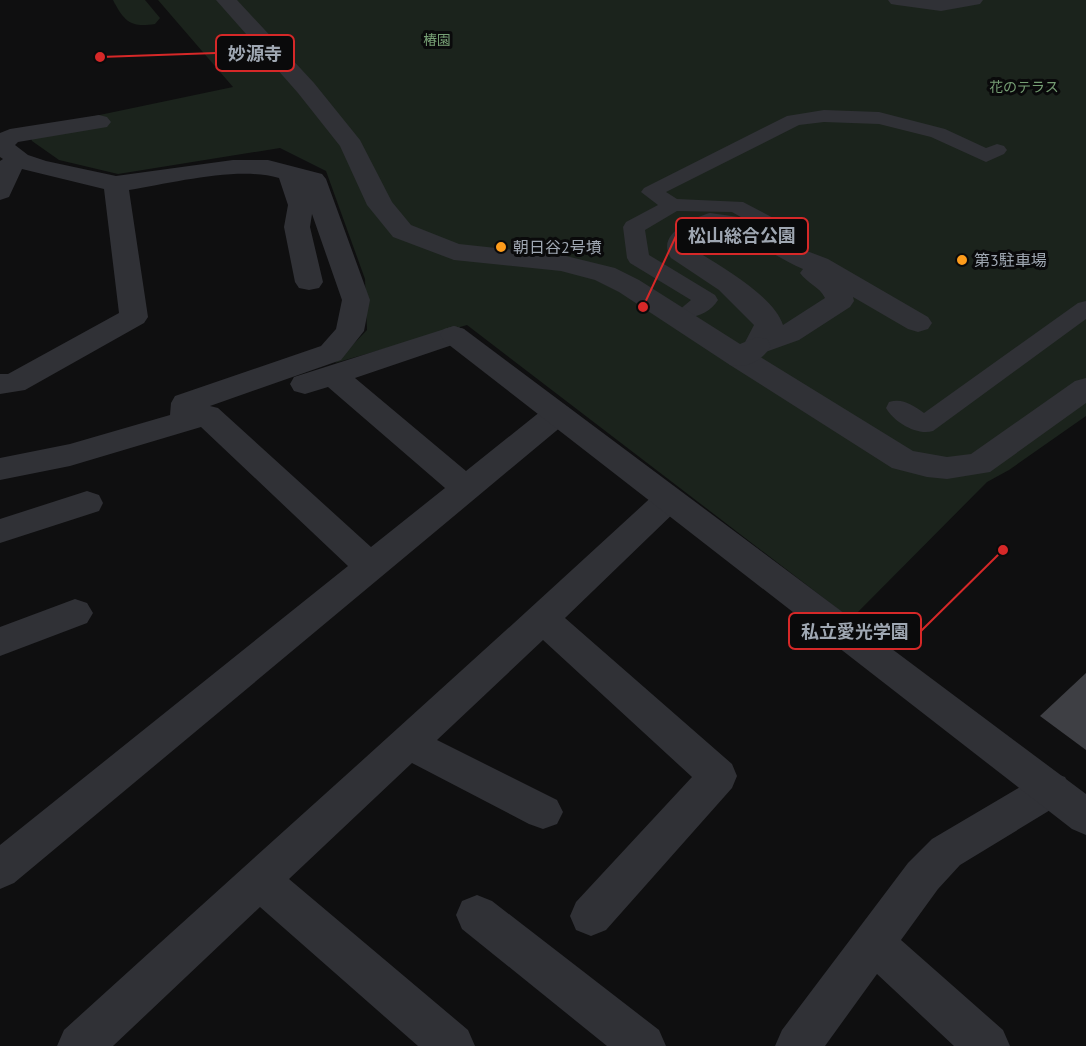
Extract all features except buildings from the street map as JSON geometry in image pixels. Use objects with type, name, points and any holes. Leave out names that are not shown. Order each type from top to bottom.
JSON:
[{"type":"street","points":[[226,0],[306,88],[344,136],[360,160],[380,205],[402,231],[454,252],[562,263],[605,274],[748,352],[903,460],[948,468],[979,464],[1086,388]]},
{"type":"street","points":[[897,0],[941,6],[974,0]]},
{"type":"street","points":[[748,352],[789,334],[829,309],[839,295],[829,283],[809,270],[793,246],[737,224],[710,221],[680,239],[680,252],[734,287],[795,315],[829,309],[856,303],[914,327],[818,265],[793,246],[736,206],[673,205],[651,192],[794,120],[824,116],[879,118],[938,133],[986,156],[997,150]]},
{"type":"street","points":[[0,192],[8,167],[7,150],[10,136],[99,122]]},
{"type":"street","points":[[7,150],[116,184],[233,167],[267,167],[313,179],[356,300],[350,331],[332,353],[186,403],[196,418],[369,565]]},
{"type":"street","points":[[290,172],[301,205],[297,227],[309,282]]},
{"type":"street","points":[[0,384],[14,383],[134,317],[116,184]]},
{"type":"street","points":[[673,205],[634,227],[638,258],[707,300],[689,311]]},
{"type":"street","points":[[734,287],[758,309],[769,324],[748,352]]},
{"type":"street","points":[[898,408],[924,425],[1086,308]]},
{"type":"street","points":[[0,469],[70,455],[196,418],[454,335],[1086,817]]},
{"type":"street","points":[[333,375],[464,487]]},
{"type":"street","points":[[0,870],[464,487],[557,414]]},
{"type":"street","points":[[0,531],[91,513],[70,455]]},
{"type":"street","points":[[80,1046],[258,879],[543,619],[669,499]]},
{"type":"street","points":[[0,642],[75,613]]},
{"type":"street","points":[[543,619],[718,777],[591,916]]},
{"type":"street","points":[[408,743],[543,812]]},
{"type":"street","points":[[798,1046],[923,876],[946,852],[1051,789]]},
{"type":"street","points":[[258,879],[453,1046]]},
{"type":"street","points":[[477,915],[643,1046]]},
{"type":"street","points":[[874,943],[987,1046]]},
{"type":"green space","points":[[113,0],[145,0],[160,18],[155,24],[134,24],[125,18]]},
{"type":"green space","points":[[158,0],[1086,0],[1086,416],[1009,470],[987,482],[851,619],[467,325],[335,363],[367,330],[365,279],[326,171],[280,148],[118,174],[59,160],[32,141],[28,130],[233,87]]},
{"type":"place","name":"妙源寺","points":[[100,57]]},
{"type":"place","name":"朝日谷2号墳","points":[[501,247]]},
{"type":"place","name":"第3駐車場","points":[[962,260]]},
{"type":"place","name":"松山総合公園","points":[[643,307]]},
{"type":"place","name":"私立愛光学園","points":[[1003,550]]},
{"type":"park label","name":"椿園","points":[[437,40]]},
{"type":"park label","name":"花のテラス","points":[[1024,87]]}]
